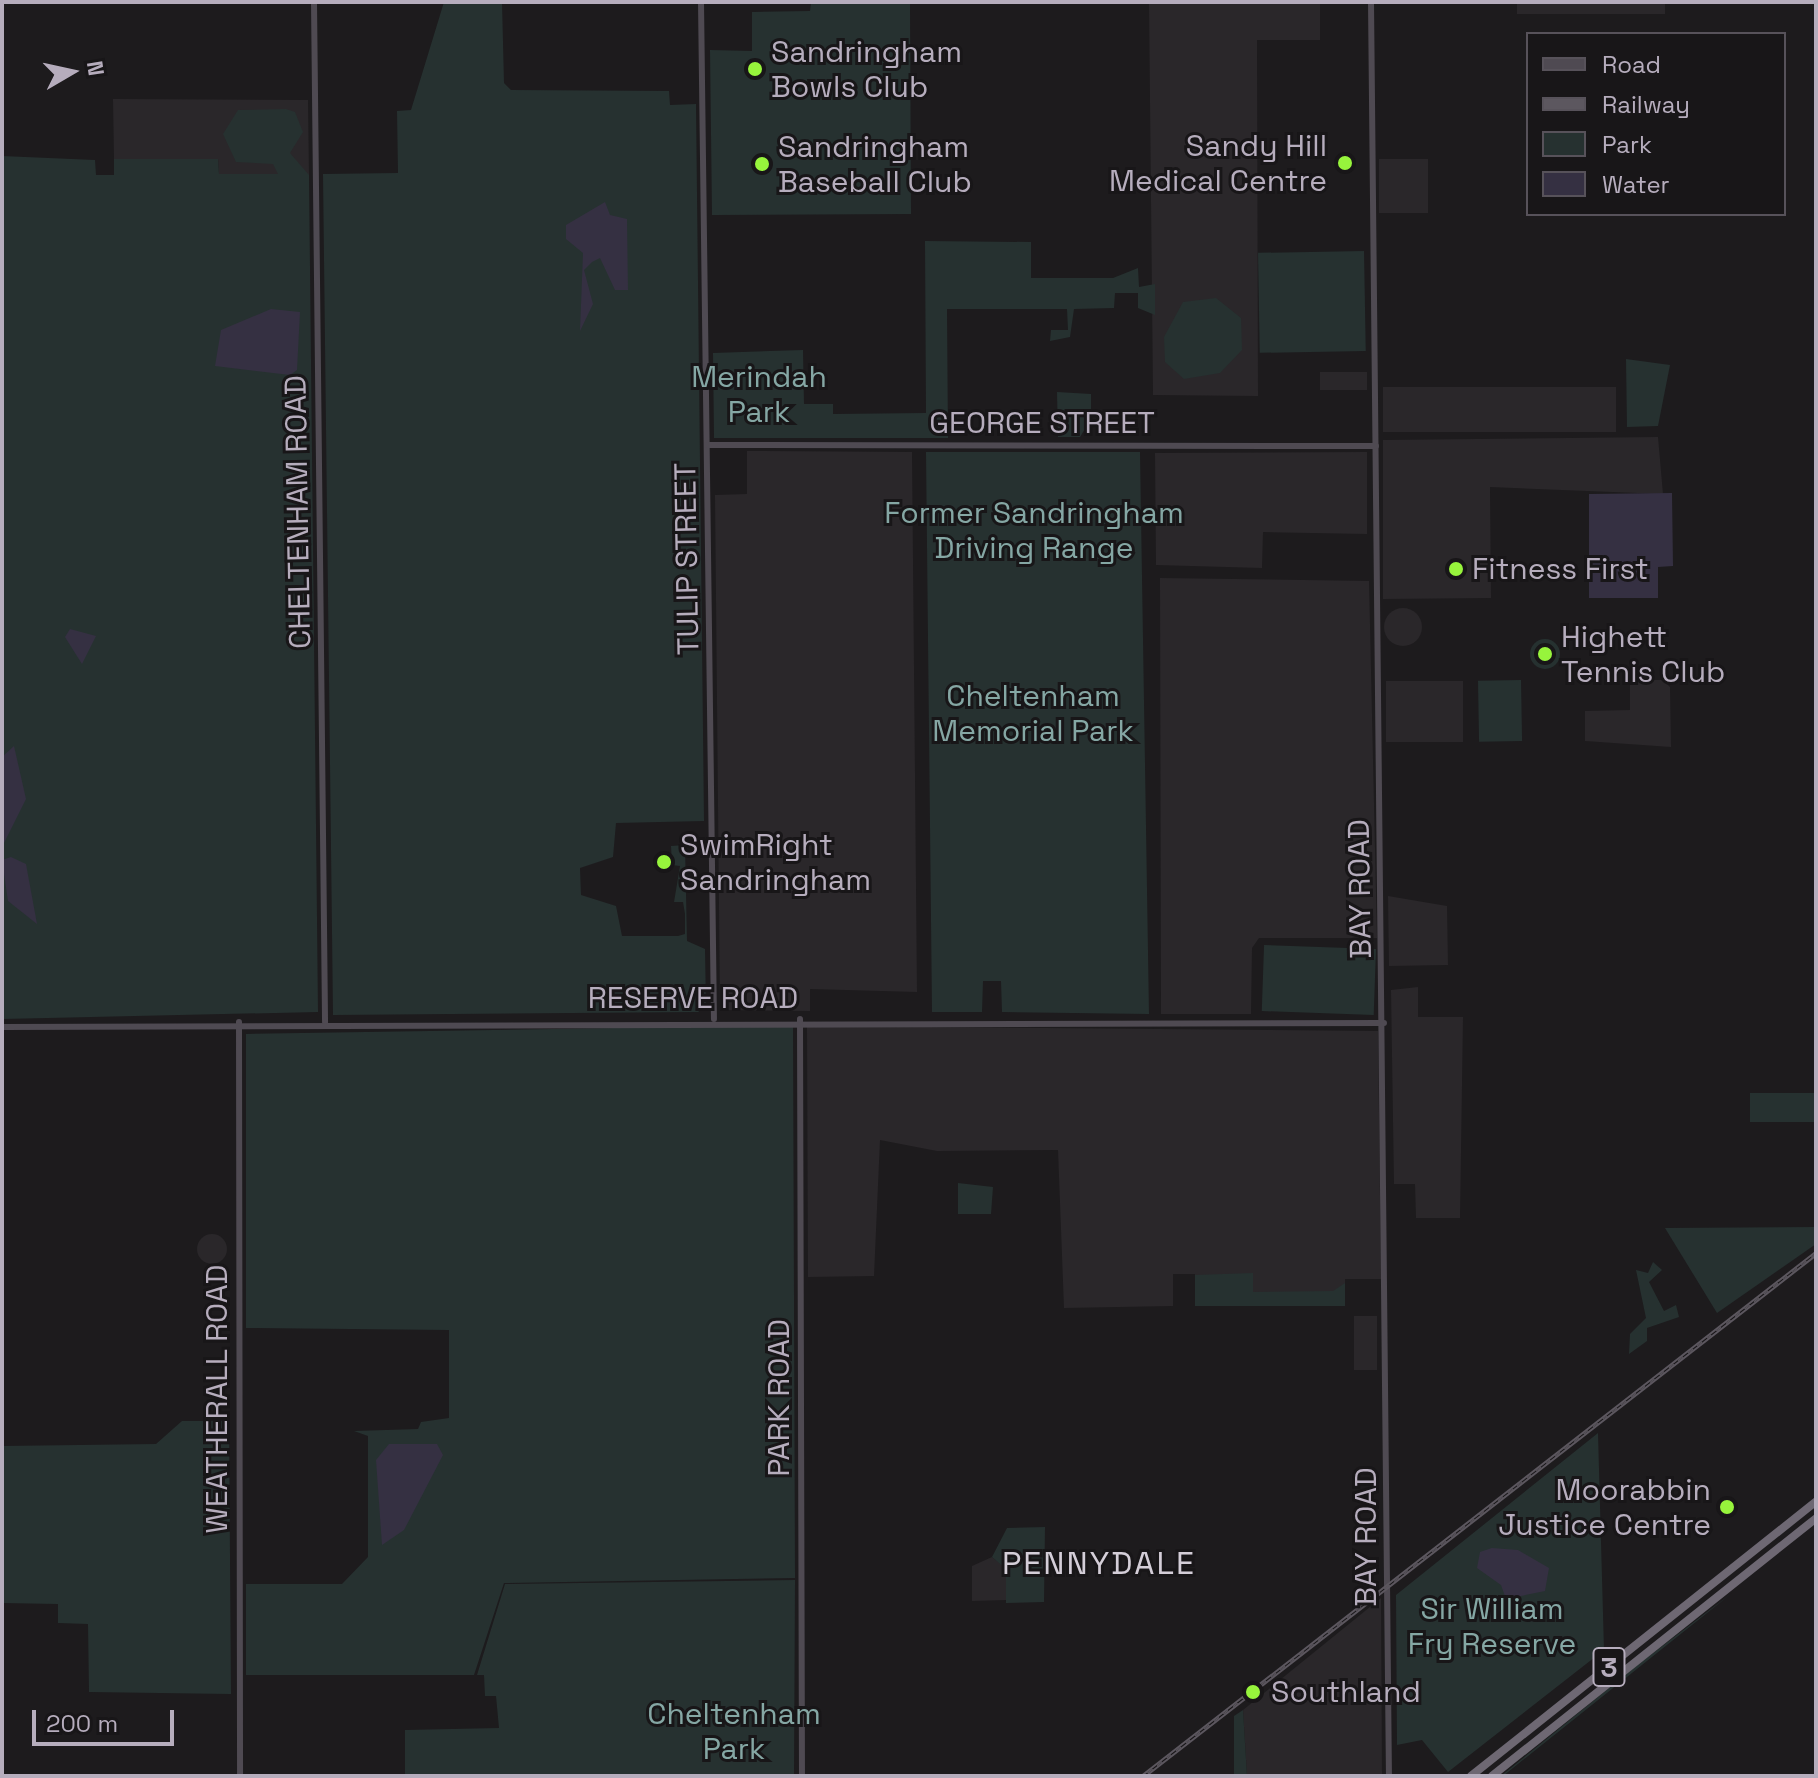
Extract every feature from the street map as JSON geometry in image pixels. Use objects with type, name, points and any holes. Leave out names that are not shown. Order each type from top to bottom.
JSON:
[{"type":"highway","name":"3","points":[[1471,1776],[1816,1502]]},
{"type":"highway","name":"3","points":[[1492,1776],[1816,1518]]},
{"type":"highway","points":[[1606,1669],[1614,1678]]},
{"type":"street","name":"CHELTENHAM ROAD","points":[[314,2],[325,1022]]},
{"type":"street","name":"TULIP STREET","points":[[701,2],[714,1019]]},
{"type":"street","name":"BAY ROAD","points":[[1371,2],[1384,1023],[1389,1776]]},
{"type":"street","name":"GEORGE STREET","points":[[707,445],[1376,446]]},
{"type":"street","name":"RESERVE ROAD","points":[[2,1027],[714,1019],[1384,1023]]},
{"type":"street","name":"PARK ROAD","points":[[800,1019],[802,1776]]},
{"type":"street","name":"WEATHERALL ROAD","points":[[239,1022],[240,1776]]},
{"type":"shaded area","points":[[1149,2],[1320,2],[1320,40],[1257,40],[1258,396],[1153,395]]},
{"type":"shaded area","points":[[1517,2],[1665,2],[1665,14],[1517,14]]},
{"type":"shaded area","points":[[113,99],[308,100],[309,175],[219,174],[218,159],[114,159]]},
{"type":"shaded area","points":[[1379,159],[1428,159],[1428,213],[1379,213]]},
{"type":"shaded area","points":[[1320,372],[1367,372],[1367,390],[1320,390]]},
{"type":"shaded area","points":[[1383,387],[1616,387],[1616,432],[1383,432]]},
{"type":"shaded area","points":[[1658,437],[1663,494],[1490,487],[1491,598],[1383,599],[1383,440]]},
{"type":"shaded area","points":[[747,451],[912,452],[917,992],[810,989],[810,1011],[720,1010],[715,495],[747,494]]},
{"type":"shaded area","points":[[1367,452],[1367,534],[1263,532],[1262,568],[1156,565],[1155,453]]},
{"type":"shaded area","points":[[1160,578],[1369,581],[1377,938],[1259,938],[1252,948],[1251,1014],[1161,1014]]},
{"type":"shaded area","points":[[1403,608],[1417,613],[1422,627],[1417,641],[1403,646],[1389,641],[1384,627],[1389,613]]},
{"type":"shaded area","points":[[1630,680],[1663,680],[1670,687],[1671,747],[1585,741],[1585,711],[1630,710]]},
{"type":"shaded area","points":[[1386,681],[1463,681],[1463,742],[1386,742]]},
{"type":"shaded area","points":[[1388,896],[1447,906],[1448,965],[1389,966]]},
{"type":"shaded area","points":[[1418,987],[1418,1017],[1463,1017],[1460,1218],[1416,1218],[1415,1184],[1394,1184],[1391,990]]},
{"type":"shaded area","points":[[807,1026],[1378,1031],[1381,1279],[1345,1279],[1345,1306],[1195,1306],[1195,1274],[1173,1274],[1173,1306],[1064,1308],[1058,1150],[937,1151],[880,1140],[874,1276],[808,1277]]},
{"type":"shaded area","points":[[212,1234],[223,1238],[227,1249],[223,1260],[212,1264],[201,1260],[197,1249],[201,1238]]},
{"type":"shaded area","points":[[1354,1316],[1377,1316],[1377,1370],[1354,1370]]},
{"type":"shaded area","points":[[992,1557],[1006,1568],[1007,1600],[972,1601],[972,1566]]},
{"type":"shaded area","points":[[1381,1598],[1382,1776],[1247,1776],[1243,1710]]},
{"type":"green space","points":[[444,2],[502,2],[504,83],[511,90],[669,91],[670,105],[696,104],[704,821],[616,823],[613,857],[580,868],[581,895],[616,906],[622,936],[678,936],[685,934],[685,914],[683,902],[674,902],[680,866],[672,865],[671,846],[685,845],[687,941],[705,949],[706,1006],[698,1012],[333,1015],[323,174],[398,173],[397,111],[411,110]]},
{"type":"green space","points":[[811,2],[910,2],[911,214],[712,215],[710,50],[752,51],[752,12],[810,11]]},
{"type":"green space","points":[[286,109],[295,112],[303,132],[290,153],[309,175],[318,1012],[2,1019],[2,156],[95,160],[96,175],[114,175],[114,159],[218,159],[219,174],[278,174],[273,164],[236,162],[223,134],[238,110]]},
{"type":"green space","name":"Merindah Park","points":[[925,241],[1031,242],[1031,278],[1113,278],[1138,268],[1139,287],[1155,284],[1155,315],[1138,308],[1138,293],[1115,293],[1114,308],[1074,309],[1070,337],[1050,341],[1051,330],[1068,330],[1067,309],[947,309],[948,438],[714,438],[713,353],[803,350],[804,404],[833,404],[833,414],[926,413]]},
{"type":"green space","points":[[1364,251],[1366,351],[1260,353],[1258,253]]},
{"type":"green space","points":[[1216,298],[1241,318],[1242,350],[1220,373],[1184,379],[1165,362],[1164,337],[1183,302]]},
{"type":"green space","points":[[1626,359],[1670,365],[1658,426],[1627,427]]},
{"type":"green space","points":[[1057,392],[1091,394],[1091,419],[1080,437],[1058,437]]},
{"type":"green space","points":[[926,452],[1140,452],[1149,1014],[1002,1012],[1001,981],[983,981],[982,1012],[932,1012]]},
{"type":"green space","name":"Highett Tennis Club","points":[[1545,639],[1556,643],[1560,654],[1556,665],[1545,669],[1534,665],[1530,654],[1534,643]]},
{"type":"green space","points":[[1521,680],[1522,741],[1479,742],[1478,681]]},
{"type":"green space","points":[[1264,945],[1376,949],[1374,1015],[1262,1011]]},
{"type":"green space","points":[[793,1025],[795,1578],[504,1583],[474,1675],[246,1675],[246,1584],[342,1584],[368,1557],[368,1436],[354,1431],[418,1429],[421,1422],[449,1418],[449,1330],[246,1328],[246,1034]]},
{"type":"green space","points":[[1750,1093],[1816,1093],[1816,1122],[1750,1122]]},
{"type":"green space","points":[[958,1183],[993,1187],[991,1214],[958,1214]]},
{"type":"green space","points":[[1816,1227],[1816,1244],[1717,1313],[1665,1228]]},
{"type":"green space","points":[[1653,1262],[1662,1270],[1649,1282],[1664,1311],[1676,1305],[1679,1317],[1647,1328],[1647,1341],[1629,1354],[1630,1334],[1646,1318],[1636,1270],[1648,1273]]},
{"type":"green space","points":[[1253,1273],[1253,1292],[1333,1291],[1345,1283],[1345,1306],[1195,1306],[1195,1275]]},
{"type":"green space","points":[[182,1421],[229,1421],[231,1694],[89,1692],[88,1624],[58,1623],[58,1604],[2,1603],[2,1446],[156,1444]]},
{"type":"green space","name":"Sir William Fry Reserve","points":[[1598,1433],[1604,1650],[1448,1772],[1422,1740],[1397,1745],[1396,1595]]},
{"type":"green space","points":[[1045,1527],[1044,1602],[1006,1603],[1006,1569],[992,1557],[1007,1528]]},
{"type":"green space","name":"Cheltenham Park","points":[[795,1580],[794,1776],[405,1776],[405,1730],[499,1728],[496,1696],[485,1696],[484,1675],[477,1675],[505,1584]]},
{"type":"green space","points":[[1732,1593],[1503,1776],[1501,1776],[1636,1666]]},
{"type":"green space","points":[[1243,1710],[1247,1776],[1234,1776],[1234,1716]]},
{"type":"water","points":[[605,202],[610,215],[627,219],[628,290],[615,290],[600,258],[592,262],[584,270],[593,304],[580,331],[583,253],[566,239],[566,225]]},
{"type":"water","points":[[271,309],[300,312],[297,370],[290,375],[215,366],[221,330]]},
{"type":"water","points":[[1672,493],[1673,566],[1658,567],[1658,598],[1589,598],[1589,494]]},
{"type":"water","points":[[70,629],[96,636],[82,664],[65,637]]},
{"type":"water","points":[[14,746],[26,799],[2,847],[2,757]]},
{"type":"water","points":[[11,857],[26,864],[37,924],[8,901],[2,860]]},
{"type":"water","points":[[389,1444],[437,1444],[443,1455],[404,1530],[382,1545],[376,1460]]},
{"type":"water","points":[[1492,1548],[1518,1550],[1549,1568],[1545,1591],[1506,1599],[1501,1585],[1477,1568],[1480,1552]]},
{"type":"railway","points":[[1143,1776],[1816,1253]]},
{"type":"place","name":"Sandringham Bowls Club","points":[[755,69]]},
{"type":"place","name":"Sandy Hill Medical Centre","points":[[1345,163]]},
{"type":"place","name":"Sandringham Baseball Club","points":[[762,164]]},
{"type":"place","name":"Fitness First","points":[[1456,569]]},
{"type":"place","name":"Highett Tennis Club","points":[[1545,654]]},
{"type":"place","name":"SwimRight Sandringham","points":[[664,862]]},
{"type":"place","name":"Moorabbin Justice Centre","points":[[1727,1507]]},
{"type":"place","name":"Southland","points":[[1253,1692]]},
{"type":"district","name":"PENNYDALE","points":[[1099,1563]]},
{"type":"park label","name":"Former Sandringham Driving Range","points":[[1034,530]]},
{"type":"park label","name":"Cheltenham Memorial Park","points":[[1033,713]]}]
